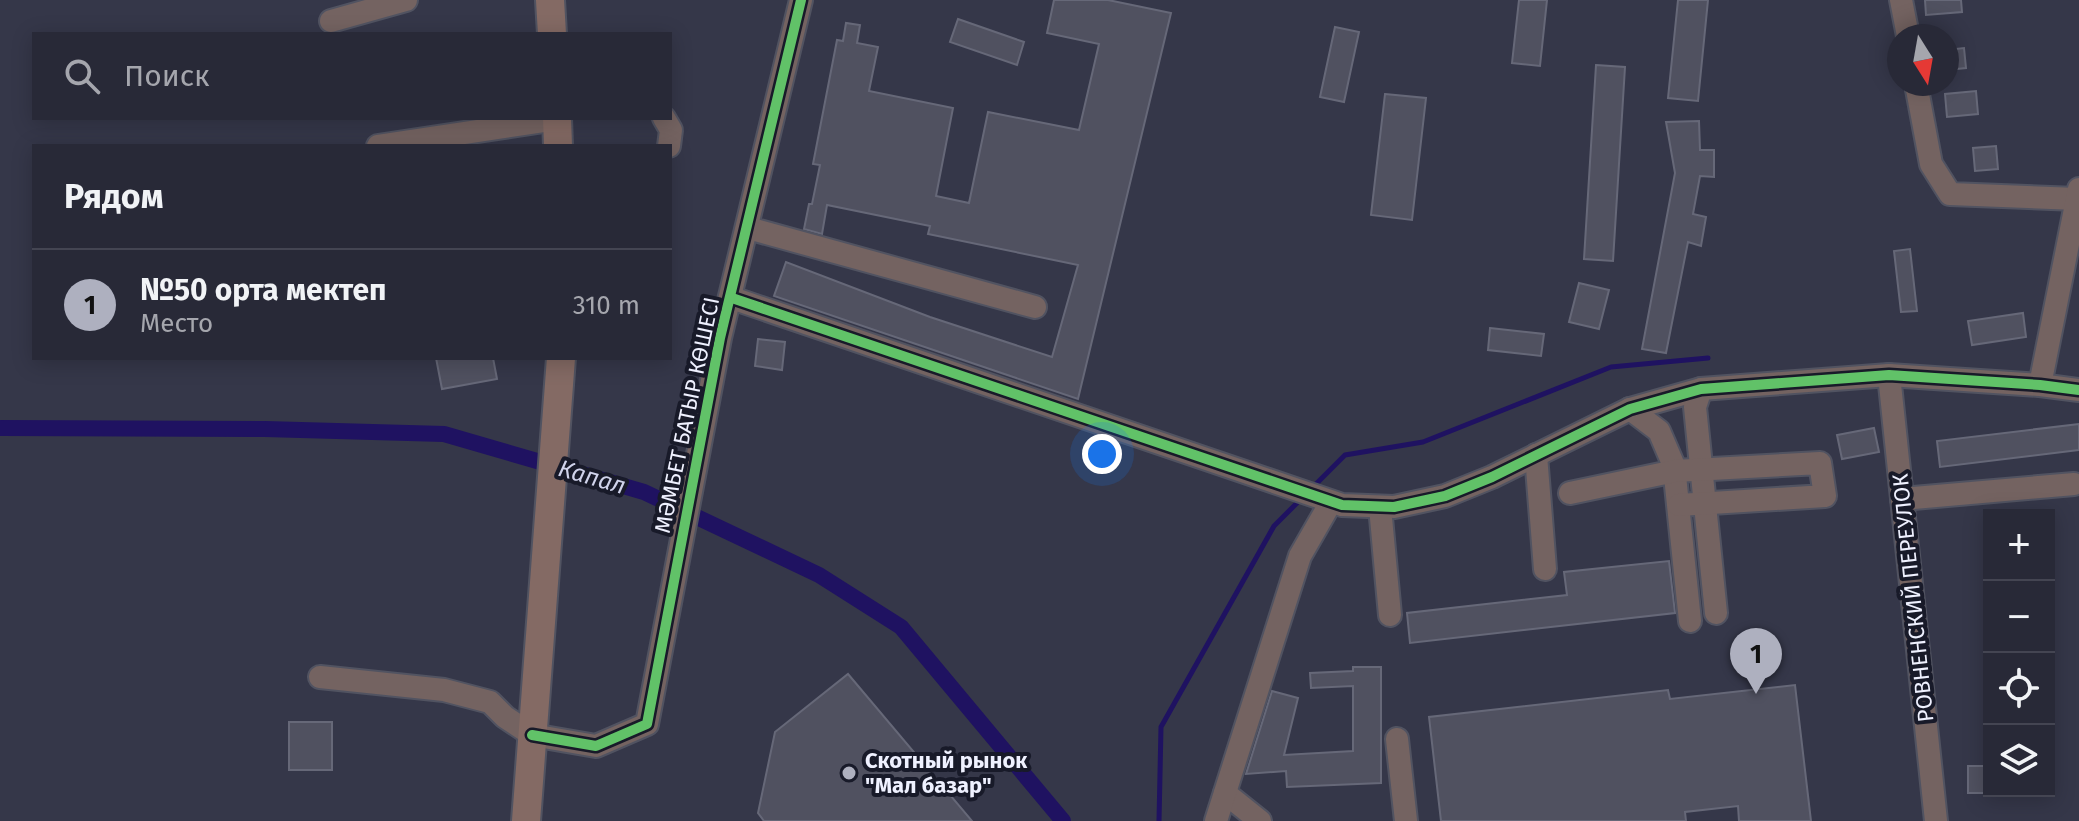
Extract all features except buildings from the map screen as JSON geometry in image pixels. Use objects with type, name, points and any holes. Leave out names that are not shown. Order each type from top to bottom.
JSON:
[{"type":"main road","points":[[550,0],[552,32]]},
{"type":"main road","points":[[557,120],[558,144]]},
{"type":"main road","points":[[526,821],[561,360]]},
{"type":"street","points":[[331,21],[406,0]]},
{"type":"street","name":"МӘМБЕТ БАТЫР КӨШЕСІ","points":[[532,735],[596,746],[647,724],[720,338],[801,0]]},
{"type":"street","points":[[1901,0],[1906,24]]},
{"type":"street","points":[[1918,96],[1931,164],[1950,194],[2078,194],[2040,385]]},
{"type":"street","points":[[391,144],[544,120]]},
{"type":"street","points":[[665,120],[671,130],[669,144]]},
{"type":"street","points":[[748,228],[1035,307]]},
{"type":"street","points":[[732,298],[1342,505],[1394,507],[1445,496],[1492,477],[1630,409],[1701,389],[1889,375],[2079,390]]},
{"type":"street","name":"РОВНЕНСКИЙ ПЕРЕУЛОК","points":[[1889,375],[1936,821]]},
{"type":"street","points":[[1701,389],[1695,407],[1716,613]]},
{"type":"street","points":[[1630,409],[1659,431],[1675,471],[1690,621]]},
{"type":"street","points":[[1536,455],[1545,569]]},
{"type":"street","points":[[1570,493],[1675,471],[1820,463],[1825,496],[1679,505]]},
{"type":"street","points":[[1902,499],[2074,484]]},
{"type":"street","points":[[1216,821],[1300,556],[1315,496]]},
{"type":"street","points":[[1380,507],[1390,615]]},
{"type":"street","points":[[320,677],[444,690],[490,702],[505,717],[532,735]]},
{"type":"street","points":[[1397,739],[1406,821]]},
{"type":"street","points":[[1225,793],[1260,821]]},
{"type":"waterway","points":[[1311,489],[1345,455],[1423,442],[1611,367],[1708,358]]},
{"type":"waterway","name":"Капал","points":[[0,428],[265,429],[444,434],[644,492],[819,575],[901,627],[1063,821]]},
{"type":"waterway","points":[[1159,821],[1161,727],[1274,526],[1301,499]]},
{"type":"cycle path","points":[[532,735],[596,746],[647,724],[720,338],[801,0]]},
{"type":"cycle path","points":[[732,298],[1342,505],[1394,507],[1445,496],[1492,477],[1630,409],[1701,389],[1889,375],[2079,390]]},
{"type":"place","name":"№50 орта мектеп","points":[[1756,694]]},
{"type":"place","name":"Скотный рынок \"Мал базар\"","points":[[849,773]]}]
